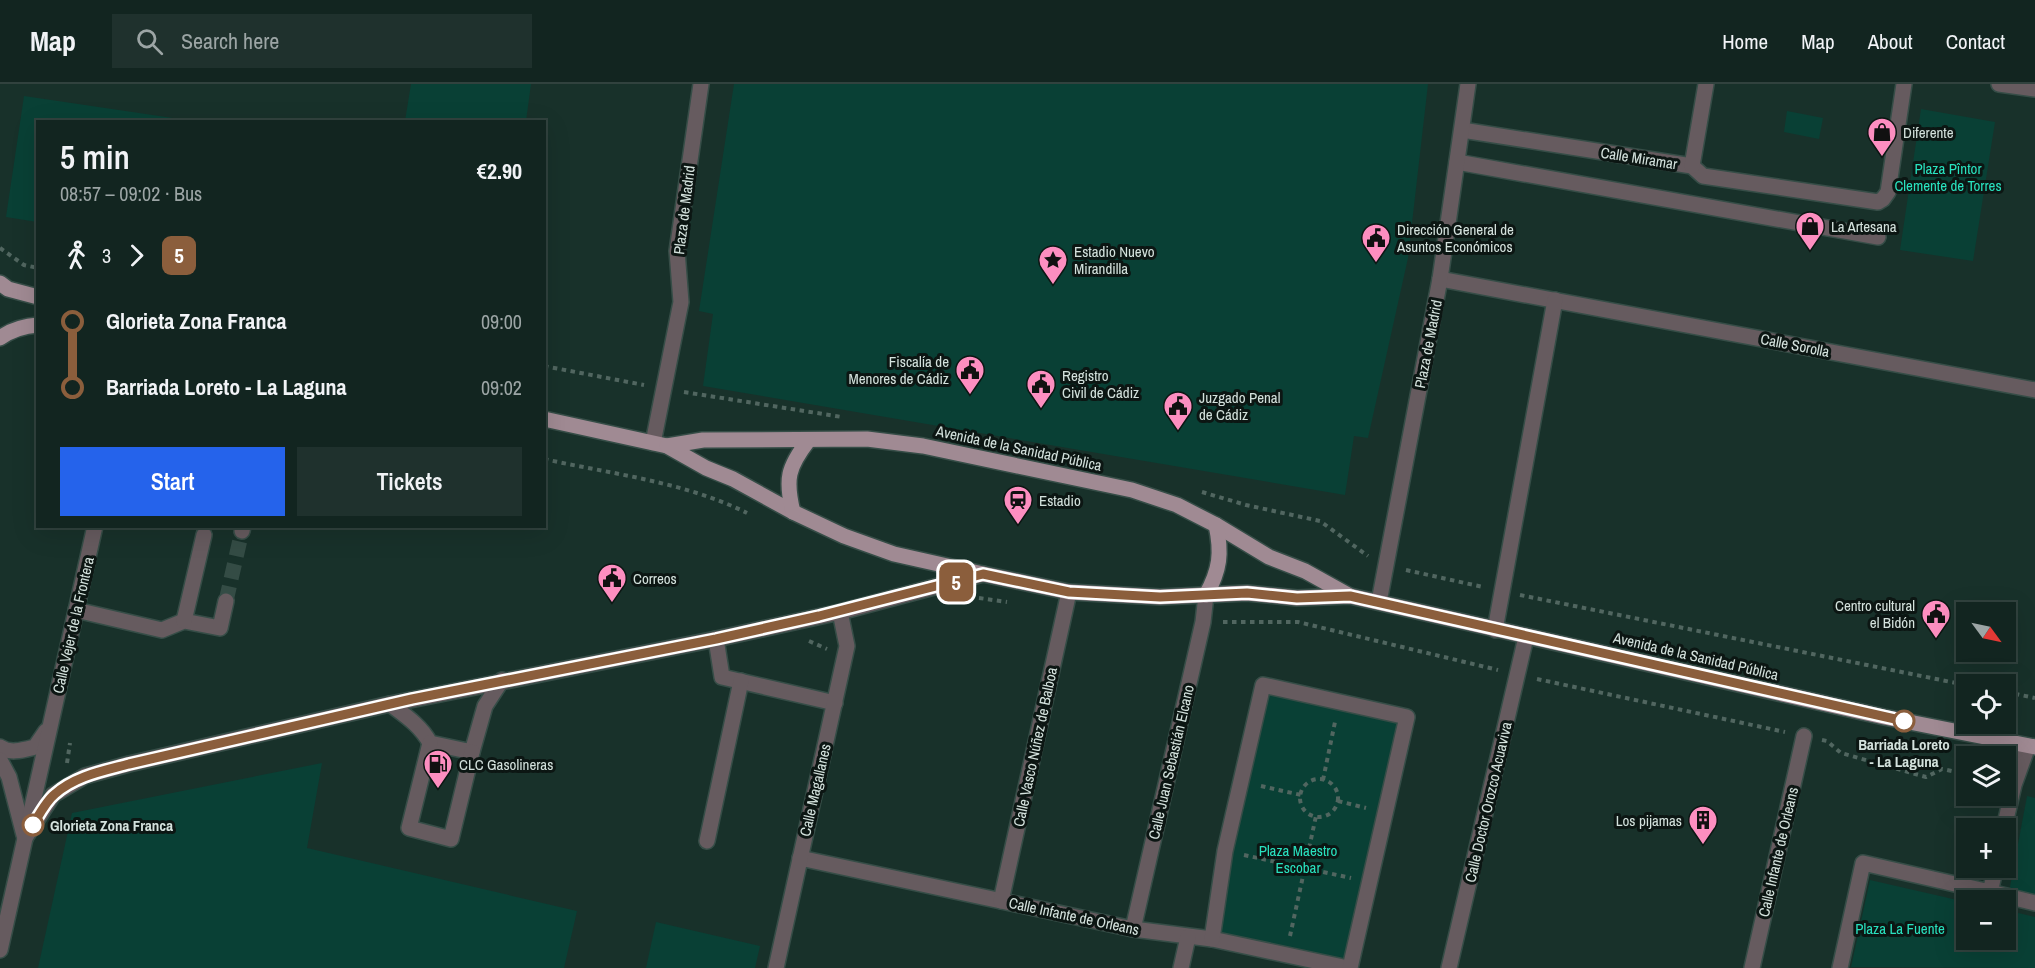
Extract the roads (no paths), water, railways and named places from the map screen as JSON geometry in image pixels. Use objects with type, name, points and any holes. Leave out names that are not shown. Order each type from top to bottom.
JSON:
[{"type":"main road","points":[[0,284],[36,296]]},
{"type":"main road","points":[[0,338],[9,332],[36,326]]},
{"type":"main road","name":"Avenida de la Sanidad Pública","points":[[546,419],[660,444],[844,536],[894,554],[983,574],[1069,592],[1160,597],[1247,593],[1297,598],[1350,596],[1884,717],[2031,746]]},
{"type":"main road","name":"Avenida de la Sanidad Pública","points":[[660,444],[703,440],[867,439],[947,450],[1132,490],[1177,505],[1269,557],[1305,572],[1350,596]]},
{"type":"main road","points":[[793,512],[788,492],[788,473],[795,458],[808,441]]},
{"type":"main road","points":[[1206,595],[1214,580],[1220,560],[1220,543],[1216,525]]},
{"type":"street","name":"Plaza de Madrid","points":[[660,444],[662,389],[681,302],[677,252],[701,84]]},
{"type":"street","name":"Plaza de Madrid","points":[[1379,602],[1440,279],[1468,84]]},
{"type":"street","points":[[1692,166],[1706,84]]},
{"type":"street","name":"Calle Miramar","points":[[1462,130],[1692,166],[1703,176],[1878,202],[1888,192],[1904,84]]},
{"type":"street","points":[[2006,84],[2035,89]]},
{"type":"street","points":[[1457,162],[1878,237]]},
{"type":"street","name":"Calle Sorolla","points":[[1440,279],[2035,390]]},
{"type":"street","points":[[1495,630],[1504,591],[1555,300]]},
{"type":"street","name":"Calle Vejer de la Frontera","points":[[25,838],[95,528]]},
{"type":"street","points":[[184,621],[204,535]]},
{"type":"street","points":[[0,950],[25,838],[53,795],[85,776],[390,704],[840,612],[983,574]]},
{"type":"street","name":"Calle Vasco Núñez de Balboa","points":[[1001,901],[1069,592]]},
{"type":"street","name":"Calle Juan Sebastián Elcano","points":[[1133,929],[1203,622],[1206,595]]},
{"type":"street","points":[[76,610],[162,630],[184,621],[220,628],[226,601]]},
{"type":"street","name":"Calle Magallanes","points":[[776,968],[847,646],[840,612]]},
{"type":"street","name":"Calle Doctor Orozco Acuaviva","points":[[1449,968],[1526,636]]},
{"type":"street","points":[[716,639],[722,677],[835,703]]},
{"type":"street","points":[[390,704],[414,722],[430,744],[409,828],[450,839],[485,706],[502,680]]},
{"type":"street","points":[[707,841],[741,681]]},
{"type":"street","points":[[1212,939],[1225,851],[1263,685],[1407,717],[1370,881],[1343,967]]},
{"type":"street","name":"Calle Vejer de la Frontera","points":[[0,747],[3,750],[18,751],[35,747],[51,723]]},
{"type":"street","name":"Calle Infante de Orleans","points":[[1752,968],[1804,736]]},
{"type":"street","points":[[430,744],[472,752]]},
{"type":"street","points":[[2006,818],[2014,784],[2031,746]]},
{"type":"street","points":[[0,760],[9,777],[25,838]]},
{"type":"street","name":"Calle Infante de Orleans","points":[[800,858],[1133,929],[1212,939],[1343,967]]},
{"type":"street","points":[[1840,968],[1863,863],[1981,890]]},
{"type":"street","points":[[2016,898],[2035,903]]},
{"type":"street","points":[[1181,968],[1188,937]]},
{"type":"tunnel","points":[[226,601],[242,531]]},
{"type":"place","name":"Diferente","points":[[1882,158]]},
{"type":"place","name":"La Artesana","points":[[1810,252]]},
{"type":"place","name":"Dirección General de Asuntos Económicos","points":[[1376,264]]},
{"type":"place","name":"Estadio Nuevo Mirandilla","points":[[1053,286]]},
{"type":"place","name":"Fiscalía de Menores de Cádiz","points":[[970,396]]},
{"type":"place","name":"Registro Civil de Cádiz","points":[[1041,410]]},
{"type":"place","name":"Juzgado Penal de Cádiz","points":[[1178,432]]},
{"type":"place","name":"Estadio","points":[[1018,526]]},
{"type":"place","name":"Correos","points":[[612,604]]},
{"type":"place","name":"Centro cultural el Bidón","points":[[1936,640]]},
{"type":"place","name":"Barriada Loreto - La Laguna","points":[[1904,721]]},
{"type":"place","name":"CLC Gasolineras","points":[[438,790]]},
{"type":"place","name":"Glorieta Zona Franca","points":[[33,825]]},
{"type":"place","name":"Los pijamas","points":[[1703,846]]},
{"type":"park label","name":"Plaza Pîntor Clemente de Torres","points":[[1948,176]]},
{"type":"park label","name":"Plaza Maestro Escobar","points":[[1298,858]]},
{"type":"park label","name":"Plaza La Fuente","points":[[1900,928]]}]
